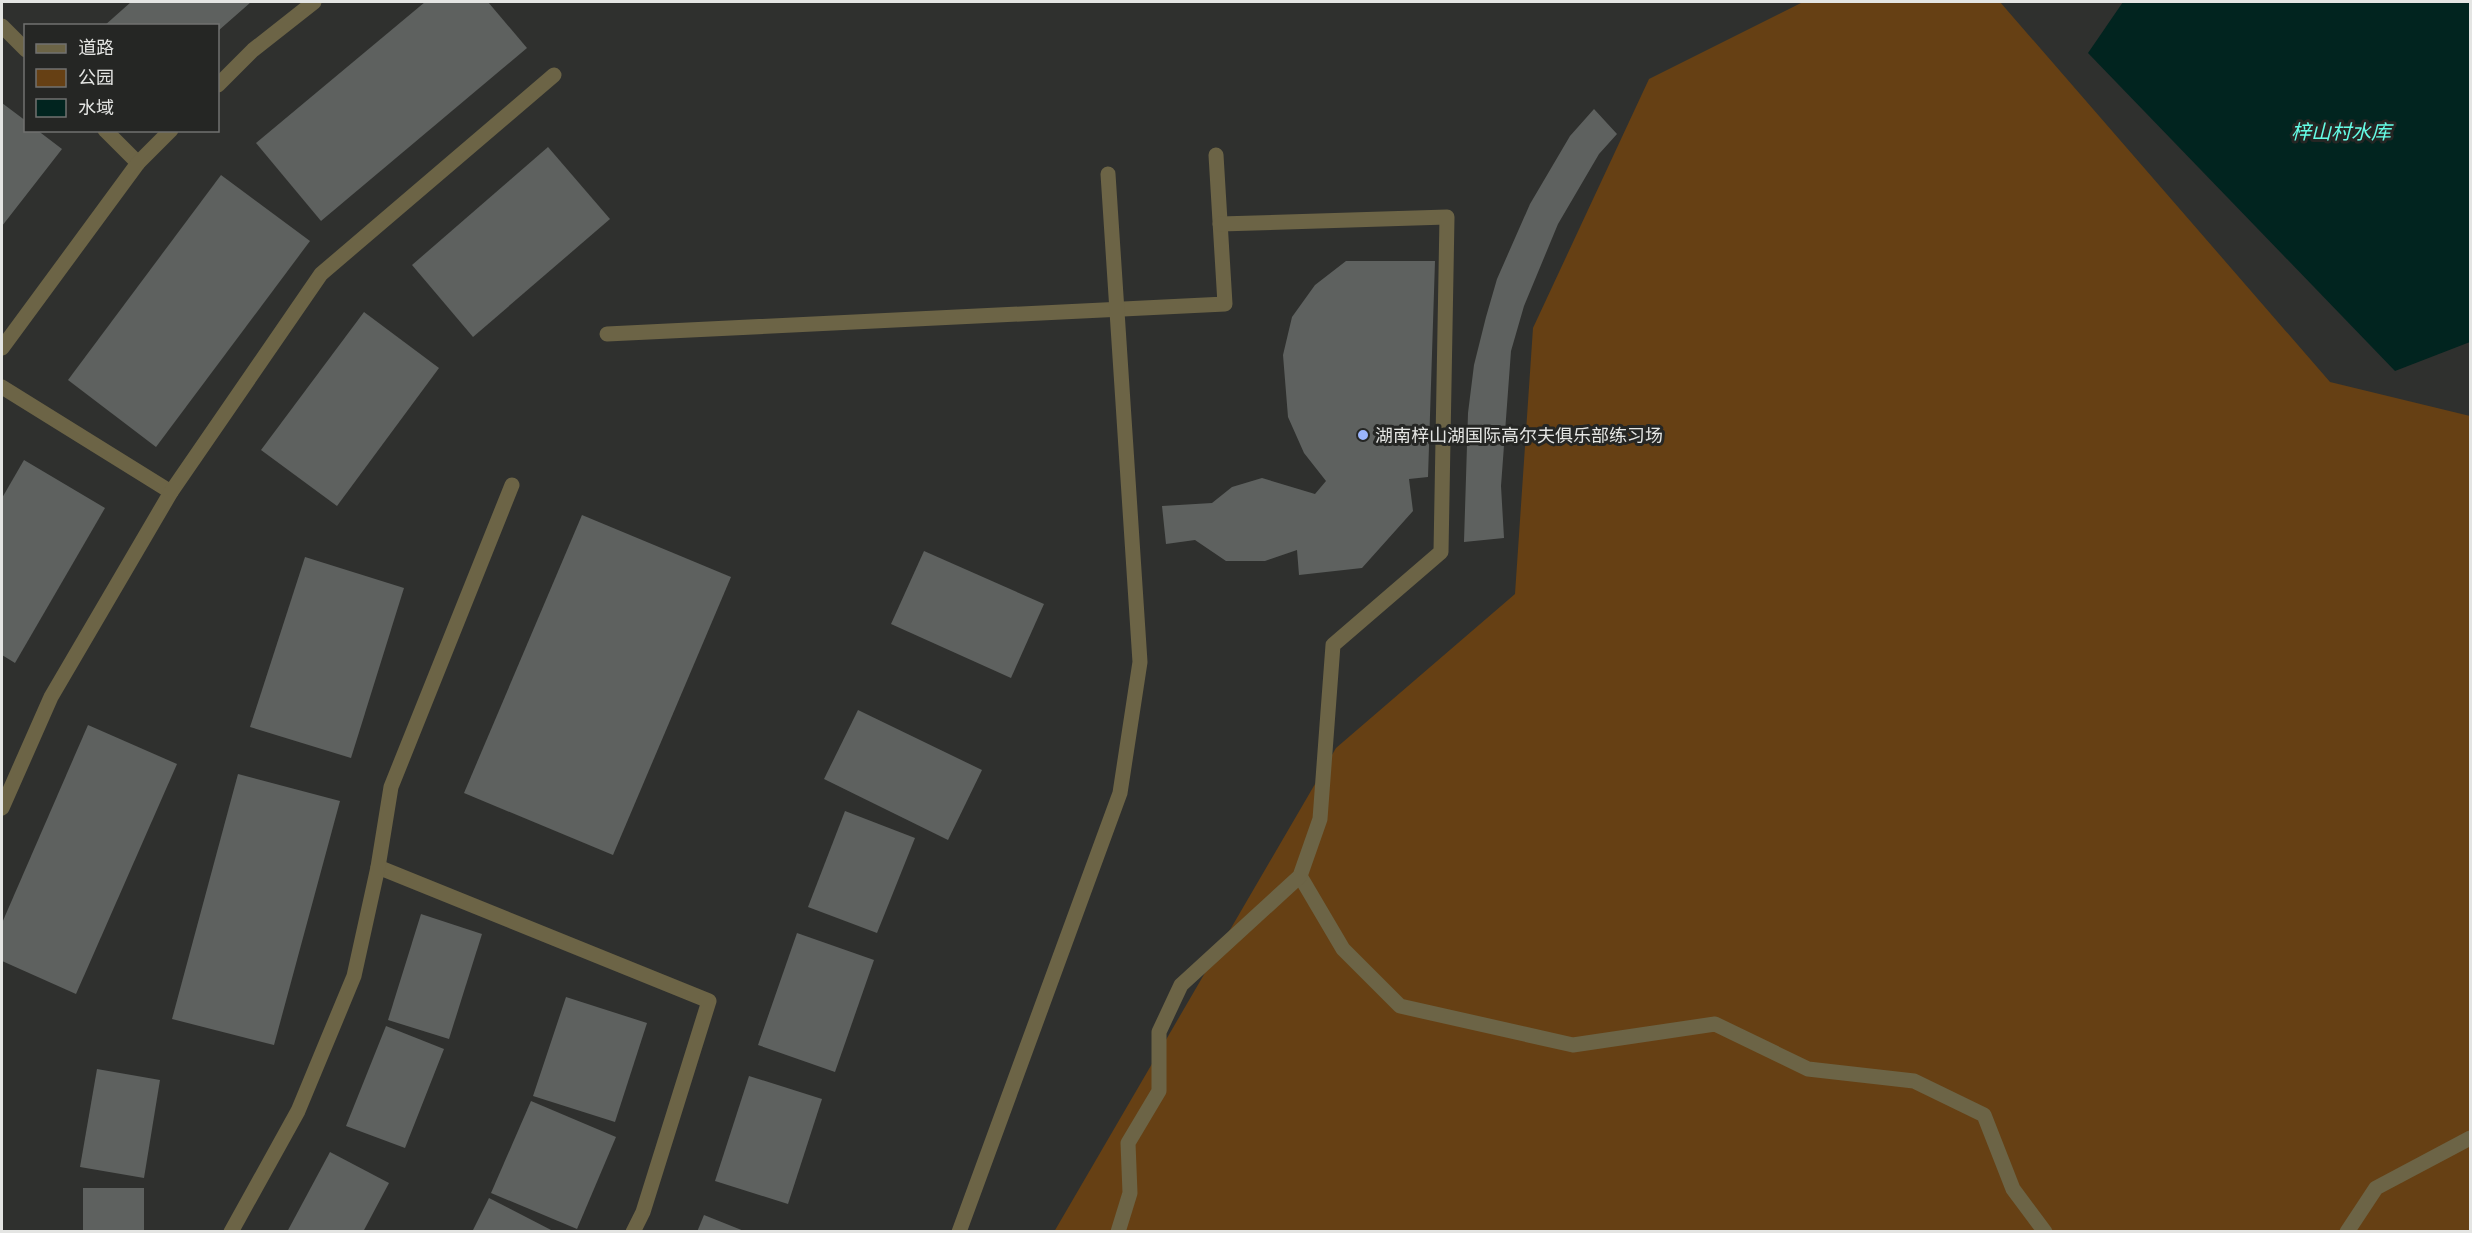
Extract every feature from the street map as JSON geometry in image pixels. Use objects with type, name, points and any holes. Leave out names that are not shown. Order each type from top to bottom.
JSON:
[{"type":"street","points":[[219,84],[253,50],[314,2]]},
{"type":"street","points":[[2,26],[24,48]]},
{"type":"street","points":[[2,808],[51,698],[171,492],[321,274],[554,75]]},
{"type":"street","points":[[107,132],[138,163]]},
{"type":"street","points":[[2,348],[138,163],[169,132]]},
{"type":"street","points":[[608,334],[1225,304],[1216,155]]},
{"type":"street","points":[[959,1232],[1120,793],[1140,662],[1108,174]]},
{"type":"street","points":[[1118,1232],[1130,1193],[1128,1143],[1159,1091],[1159,1032],[1181,985],[1300,876],[1320,819],[1333,645],[1441,552],[1447,217],[1220,224]]},
{"type":"street","points":[[2,387],[171,492]]},
{"type":"street","points":[[231,1232],[298,1111],[354,975],[378,867],[391,787],[512,485]]},
{"type":"street","points":[[378,867],[709,1001],[643,1212],[633,1232]]},
{"type":"street","points":[[1300,876],[1343,949],[1400,1006],[1573,1045],[1715,1024],[1808,1069],[1914,1081],[1984,1115],[2013,1189],[2045,1232]]},
{"type":"street","points":[[2347,1232],[2376,1188],[2470,1138]]},
{"type":"green space","points":[[1803,2],[2000,2],[2330,382],[2470,416],[2470,1231],[1054,1232],[1336,748],[1515,594],[1533,328],[1649,79]]},
{"type":"water","name":"梓山村水库","points":[[2123,2],[2470,2],[2470,342],[2395,371],[2088,53]]},
{"type":"building","points":[[131,2],[251,2],[219,30],[219,24],[106,24]]},
{"type":"building","points":[[425,2],[488,2],[527,48],[321,221],[256,143]]},
{"type":"building","points":[[2,103],[24,120],[24,132],[40,132],[62,149],[2,226]]},
{"type":"building","points":[[1594,109],[1617,134],[1599,154],[1558,224],[1524,306],[1511,351],[1501,486],[1504,538],[1464,542],[1468,413],[1474,365],[1497,279],[1530,204],[1570,136]]},
{"type":"building","points":[[548,147],[610,219],[473,337],[412,265]]},
{"type":"building","points":[[221,175],[310,241],[156,447],[68,380]]},
{"type":"building","name":"湖南梓山湖国际高尔夫俱乐部练习场","points":[[1346,261],[1435,261],[1428,477],[1409,479],[1413,511],[1362,568],[1299,575],[1297,550],[1265,561],[1226,561],[1195,540],[1166,544],[1162,506],[1212,503],[1232,487],[1262,478],[1315,494],[1326,481],[1304,453],[1288,417],[1283,355],[1292,317],[1315,285]]},
{"type":"building","points":[[364,312],[439,368],[337,506],[261,450]]},
{"type":"building","points":[[24,460],[105,508],[15,663],[2,655],[2,498]]},
{"type":"building","points":[[582,515],[731,577],[613,855],[464,793]]},
{"type":"building","points":[[924,551],[1044,604],[1011,678],[891,624]]},
{"type":"building","points":[[305,557],[404,588],[351,758],[250,727]]},
{"type":"building","points":[[858,710],[982,770],[948,840],[824,779]]},
{"type":"building","points":[[88,725],[177,764],[76,994],[2,961],[2,923]]},
{"type":"building","points":[[238,774],[340,801],[274,1045],[172,1019]]},
{"type":"building","points":[[845,811],[915,838],[877,933],[808,907]]},
{"type":"building","points":[[421,914],[482,934],[449,1039],[388,1020]]},
{"type":"building","points":[[797,933],[874,960],[835,1072],[758,1045]]},
{"type":"building","points":[[566,997],[647,1023],[615,1122],[533,1096]]},
{"type":"building","points":[[386,1026],[444,1049],[405,1148],[346,1126]]},
{"type":"building","points":[[97,1069],[160,1080],[144,1178],[80,1167]]},
{"type":"building","points":[[749,1076],[822,1099],[788,1204],[715,1181]]},
{"type":"building","points":[[531,1101],[616,1137],[577,1229],[491,1193]]},
{"type":"building","points":[[330,1152],[389,1183],[363,1232],[287,1232]]},
{"type":"building","points":[[83,1188],[144,1188],[144,1232],[83,1232]]},
{"type":"building","points":[[489,1198],[555,1232],[472,1232]]},
{"type":"building","points":[[704,1215],[744,1231],[744,1232],[697,1232]]},
{"type":"place","name":"湖南梓山湖国际高尔夫俱乐部练习场","points":[[1363,435]]}]
